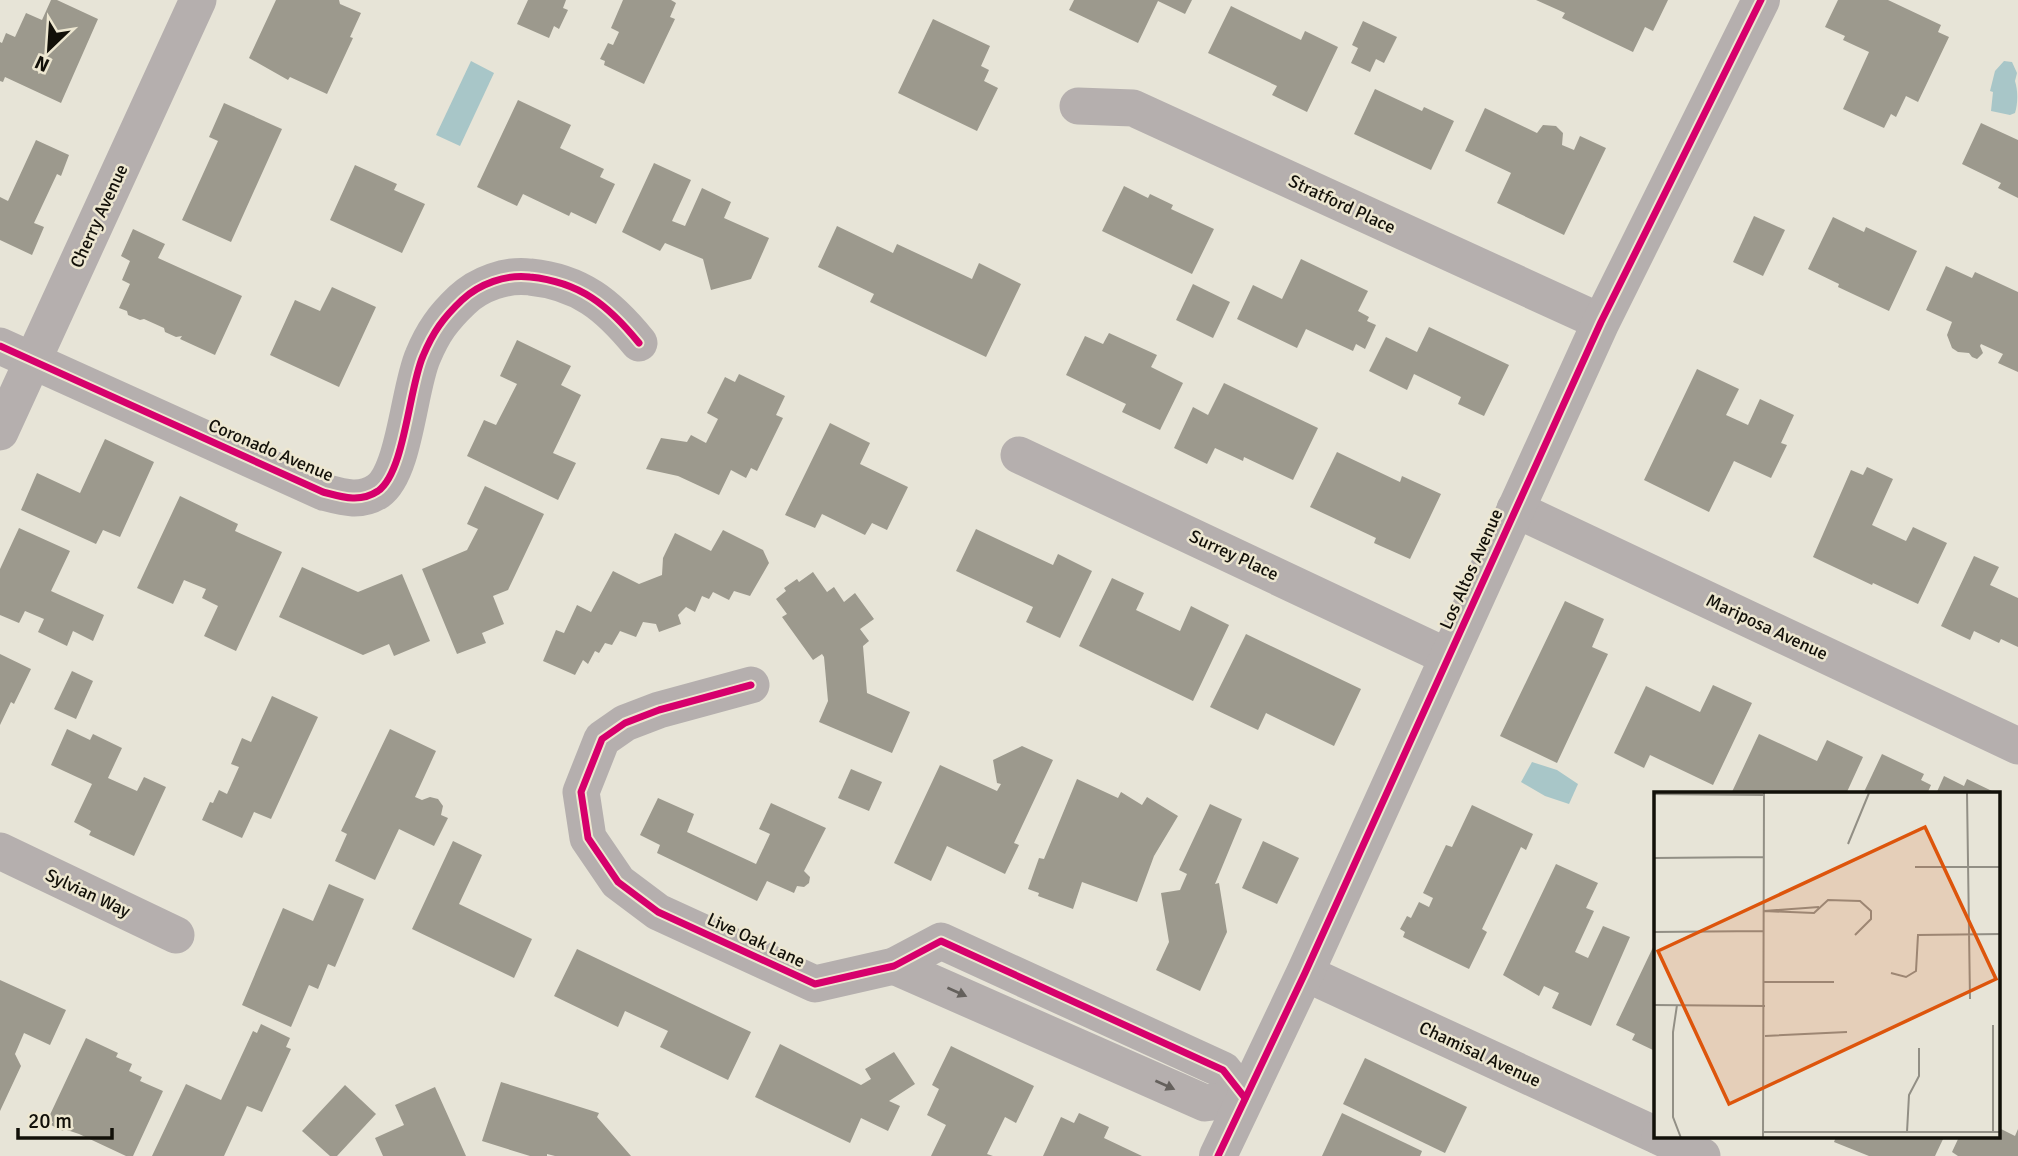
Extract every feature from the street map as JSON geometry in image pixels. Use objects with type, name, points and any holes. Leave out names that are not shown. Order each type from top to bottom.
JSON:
[{"type":"street","name":"Cherry Avenue","points":[[0,432],[198,0]]},
{"type":"street","name":"Los Altos Avenue","points":[[1217,1156],[1305,973],[1601,322],[1761,0]]},
{"type":"street","name":"Stratford Place","points":[[1078,106],[1133,107],[1601,322]]},
{"type":"street","name":"Coronado Avenue","points":[[0,346],[323,492],[357,500],[380,490],[392,472],[422,358],[442,318],[474,289],[515,275],[554,279],[590,295],[617,316],[639,344]]},
{"type":"street","name":"Surrey Place","points":[[1019,455],[1448,657]]},
{"type":"street","name":"Mariposa Avenue","points":[[1515,509],[2018,746]]},
{"type":"street","name":"Live Oak Lane","points":[[751,685],[659,710],[625,723],[602,739],[581,792],[588,838],[618,882],[658,912],[815,984],[894,966],[942,941],[1223,1070],[1245,1098]]},
{"type":"street","name":"Sylvian Way","points":[[0,851],[176,935]]},
{"type":"street","name":"Chamisal Avenue","points":[[1305,973],[1654,1134]]},
{"type":"street","name":"Chamisal Avenue","points":[[1662,1138],[1702,1156]]},
{"type":"water","points":[[471,61],[494,73],[460,146],[436,135]]},
{"type":"water","points":[[2004,61],[2012,62],[2017,73],[2017,105],[2015,113],[2010,115],[1991,111],[1993,92],[1990,91],[1995,71]]},
{"type":"water","points":[[1532,762],[1557,770],[1578,784],[1569,804],[1545,796],[1521,782]]},
{"type":"building","points":[[51,0],[57,0],[98,19],[61,103],[5,77],[3,82],[0,81],[0,42],[2,43],[6,33],[15,37],[26,13],[42,20]]},
{"type":"building","points":[[276,0],[339,0],[340,4],[361,13],[350,37],[353,38],[327,94],[290,77],[288,80],[249,58]]},
{"type":"building","points":[[528,0],[566,0],[563,8],[568,10],[559,29],[554,26],[549,38],[517,24]]},
{"type":"building","points":[[623,0],[671,0],[676,3],[670,17],[675,19],[644,84],[604,65],[605,61],[600,59],[608,43],[613,45],[619,32],[611,28]]},
{"type":"building","points":[[1074,0],[1192,0],[1185,14],[1158,1],[1138,43],[1069,10]]},
{"type":"building","points":[[1536,0],[1668,0],[1653,31],[1645,27],[1633,52],[1562,18],[1565,13]]},
{"type":"building","points":[[1838,0],[1888,0],[1941,25],[1938,32],[1949,37],[1918,102],[1906,96],[1896,117],[1891,114],[1884,128],[1843,109],[1869,52],[1843,40],[1845,36],[1825,27]]},
{"type":"building","points":[[1231,6],[1301,40],[1305,31],[1338,47],[1307,112],[1272,95],[1277,86],[1208,53]]},
{"type":"building","points":[[933,19],[990,46],[981,66],[989,70],[984,81],[998,88],[977,131],[898,93]]},
{"type":"building","points":[[1363,21],[1397,37],[1384,63],[1376,59],[1370,72],[1351,63],[1358,48],[1352,45]]},
{"type":"building","points":[[1375,89],[1422,111],[1424,107],[1454,121],[1431,170],[1354,134]]},
{"type":"building","points":[[518,100],[571,125],[560,148],[604,169],[600,177],[615,184],[596,224],[571,212],[569,216],[523,194],[517,206],[477,187]]},
{"type":"building","points":[[224,103],[282,129],[231,242],[182,220],[218,141],[209,137]]},
{"type":"building","points":[[1485,108],[1537,133],[1543,125],[1556,126],[1563,133],[1562,145],[1574,150],[1580,136],[1606,148],[1564,235],[1497,203],[1511,173],[1465,151]]},
{"type":"building","points":[[1981,123],[2018,140],[2018,198],[1998,188],[2001,183],[1962,164]]},
{"type":"building","points":[[36,140],[69,155],[61,176],[57,174],[34,223],[44,227],[32,255],[0,240],[0,197],[8,201]]},
{"type":"building","points":[[654,163],[691,180],[672,221],[685,226],[702,188],[731,202],[724,218],[769,238],[751,279],[711,290],[703,259],[665,243],[660,251],[622,232]]},
{"type":"building","points":[[355,165],[397,184],[394,190],[425,204],[402,253],[330,220]]},
{"type":"building","points":[[1124,186],[1148,198],[1150,194],[1173,205],[1171,209],[1214,229],[1192,274],[1102,231]]},
{"type":"building","points":[[1754,216],[1785,230],[1763,276],[1733,262]]},
{"type":"building","points":[[1833,217],[1864,232],[1866,227],[1917,251],[1889,311],[1838,287],[1839,284],[1808,269]]},
{"type":"building","points":[[837,226],[893,253],[897,244],[972,279],[979,263],[1021,284],[986,357],[870,302],[874,294],[818,267]]},
{"type":"building","points":[[133,229],[165,244],[158,258],[242,296],[215,355],[180,339],[182,336],[176,337],[165,332],[164,328],[128,315],[127,311],[119,308],[130,284],[122,280],[130,261],[121,256]]},
{"type":"building","points":[[1301,259],[1368,291],[1358,311],[1369,317],[1367,321],[1376,325],[1365,349],[1356,344],[1353,351],[1306,329],[1297,348],[1237,319],[1253,285],[1282,299]]},
{"type":"building","points":[[1946,266],[1972,278],[1975,272],[2018,292],[2018,372],[1998,363],[2003,354],[1981,344],[1983,353],[1977,359],[1969,353],[1958,352],[1952,348],[1947,335],[1952,322],[1926,310]]},
{"type":"building","points":[[1193,284],[1230,302],[1213,338],[1176,320]]},
{"type":"building","points":[[332,287],[376,307],[339,387],[270,355],[295,300],[320,311]]},
{"type":"building","points":[[1429,327],[1509,365],[1484,416],[1458,404],[1461,397],[1414,374],[1407,390],[1369,371],[1386,337],[1417,352]]},
{"type":"building","points":[[1109,333],[1157,355],[1151,367],[1183,383],[1160,430],[1122,412],[1126,404],[1066,375],[1085,336],[1103,344]]},
{"type":"building","points":[[517,340],[571,366],[561,385],[581,395],[553,453],[576,463],[558,500],[467,456],[484,420],[496,425],[517,384],[500,376]]},
{"type":"building","points":[[1697,369],[1739,389],[1726,415],[1748,425],[1760,399],[1794,415],[1781,443],[1787,445],[1771,478],[1734,461],[1709,512],[1644,480]]},
{"type":"building","points":[[739,374],[785,396],[776,415],[783,418],[757,471],[751,468],[746,478],[731,470],[719,495],[678,476],[646,469],[661,438],[687,442],[691,435],[706,443],[718,419],[707,413],[725,377],[735,382]]},
{"type":"building","points":[[1224,383],[1318,428],[1293,480],[1244,457],[1243,461],[1215,448],[1207,464],[1174,448],[1193,407],[1208,415]]},
{"type":"building","points":[[830,423],[870,443],[860,464],[908,487],[887,530],[872,523],[865,535],[822,514],[815,528],[785,515]]},
{"type":"building","points":[[105,439],[154,462],[120,537],[103,530],[96,544],[21,510],[37,473],[80,493]]},
{"type":"building","points":[[1337,452],[1400,482],[1402,476],[1441,494],[1410,559],[1374,543],[1376,538],[1310,507]]},
{"type":"building","points":[[1867,467],[1893,479],[1872,525],[1906,541],[1913,527],[1947,543],[1918,604],[1813,557],[1851,470],[1863,475]]},
{"type":"building","points":[[485,486],[544,514],[508,590],[493,596],[504,624],[482,633],[486,643],[457,654],[422,569],[467,550],[478,529],[467,524]]},
{"type":"building","points":[[180,496],[238,524],[235,531],[282,552],[236,651],[204,636],[218,606],[202,598],[206,589],[184,580],[173,604],[137,588]]},
{"type":"building","points":[[19,528],[70,551],[51,591],[104,615],[93,641],[73,631],[67,646],[38,632],[44,619],[25,611],[19,623],[0,615],[0,569]]},
{"type":"building","points":[[976,529],[1053,565],[1058,554],[1092,571],[1060,638],[1026,622],[1033,607],[956,571]]},
{"type":"building","points":[[723,530],[763,550],[769,563],[750,596],[734,591],[729,600],[713,592],[709,599],[702,596],[695,612],[686,607],[678,615],[681,624],[659,632],[656,624],[643,622],[636,637],[620,631],[612,645],[605,643],[599,653],[595,651],[588,664],[583,660],[575,675],[543,661],[556,630],[564,633],[577,605],[591,612],[613,571],[639,584],[662,575],[663,558],[675,533],[711,551]]},
{"type":"building","points":[[1974,556],[1999,567],[1990,585],[2018,598],[2018,647],[2001,639],[1999,643],[1974,631],[1970,640],[1941,626]]},
{"type":"building","points":[[302,567],[358,592],[402,574],[430,641],[394,656],[389,644],[363,655],[279,617]]},
{"type":"building","points":[[813,572],[827,592],[834,587],[844,602],[855,593],[874,619],[860,629],[869,641],[863,646],[867,693],[910,712],[892,753],[819,722],[828,701],[824,657],[822,654],[813,660],[782,617],[787,614],[776,599],[786,591],[784,588]]},
{"type":"building","points":[[1112,578],[1144,593],[1136,610],[1180,631],[1191,606],[1229,625],[1193,701],[1079,646]]},
{"type":"building","points":[[1565,601],[1604,619],[1592,647],[1608,654],[1557,763],[1500,736]]},
{"type":"building","points":[[1246,634],[1361,689],[1334,746],[1266,713],[1258,730],[1210,707]]},
{"type":"building","points":[[0,654],[31,669],[0,725]]},
{"type":"building","points":[[72,671],[93,681],[76,719],[54,709]]},
{"type":"building","points":[[1713,685],[1752,703],[1713,785],[1650,755],[1644,768],[1614,753],[1646,686],[1700,712]]},
{"type":"building","points":[[272,696],[318,717],[271,819],[254,812],[242,838],[202,820],[219,790],[227,794],[239,767],[231,764],[242,738],[251,742]]},
{"type":"building","points":[[67,729],[90,740],[93,734],[122,748],[108,778],[137,791],[144,777],[166,787],[134,856],[89,835],[91,831],[74,822],[92,784],[51,765]]},
{"type":"building","points":[[390,729],[436,751],[415,797],[422,800],[430,797],[438,799],[443,806],[441,815],[448,818],[434,846],[399,829],[375,880],[335,861],[347,834],[341,831]]},
{"type":"building","points":[[1759,734],[1817,761],[1827,740],[1863,757],[1847,792],[1732,792]]},
{"type":"building","points":[[1022,746],[1053,760],[1014,843],[1019,845],[1005,874],[947,846],[931,881],[894,863],[940,765],[997,791],[1001,784],[997,783],[993,760]]},
{"type":"building","points":[[1882,754],[1924,774],[1921,780],[1931,785],[1928,792],[1864,792]]},
{"type":"building","points":[[851,769],[882,782],[869,811],[838,798]]},
{"type":"building","points":[[1944,776],[1964,786],[1967,779],[1992,791],[1991,792],[1937,792]]},
{"type":"building","points":[[1077,779],[1118,798],[1121,792],[1142,805],[1147,797],[1178,816],[1154,856],[1137,902],[1082,882],[1073,909],[1038,896],[1039,893],[1028,889],[1039,858],[1044,859]]},
{"type":"building","points":[[658,798],[694,814],[687,832],[756,864],[770,834],[759,829],[771,803],[826,828],[804,871],[810,877],[809,883],[804,887],[797,886],[794,893],[767,881],[757,901],[657,853],[660,845],[640,835]]},
{"type":"building","points":[[1210,804],[1242,819],[1215,884],[1219,883],[1227,932],[1200,991],[1156,970],[1169,942],[1161,893],[1180,890],[1187,874],[1179,870]]},
{"type":"building","points":[[1472,805],[1533,834],[1526,850],[1521,847],[1482,929],[1487,932],[1469,969],[1403,937],[1405,932],[1400,929],[1407,916],[1411,918],[1419,902],[1429,907],[1433,898],[1423,893],[1446,845],[1452,847]]},
{"type":"building","points":[[453,841],[482,855],[459,904],[532,939],[514,978],[412,929]]},
{"type":"building","points":[[1263,841],[1299,858],[1277,904],[1242,888]]},
{"type":"building","points":[[1556,864],[1598,883],[1586,908],[1594,911],[1575,952],[1588,958],[1603,926],[1630,937],[1591,1026],[1552,1008],[1559,993],[1544,986],[1539,996],[1503,975]]},
{"type":"building","points":[[329,884],[364,899],[335,967],[328,964],[318,989],[309,985],[291,1027],[242,1005],[283,908],[313,921]]},
{"type":"building","points":[[1654,945],[1653,1050],[1632,1040],[1635,1034],[1616,1025]]},
{"type":"building","points":[[577,949],[751,1032],[728,1080],[660,1047],[668,1031],[625,1011],[618,1027],[554,996]]},
{"type":"building","points":[[0,980],[66,1010],[50,1045],[24,1033],[15,1054],[21,1066],[0,1111]]},
{"type":"building","points":[[261,1024],[290,1038],[286,1047],[291,1049],[262,1112],[247,1106],[224,1156],[152,1156],[186,1084],[221,1100],[253,1031],[257,1033]]},
{"type":"building","points":[[86,1038],[118,1053],[116,1057],[132,1064],[129,1071],[142,1077],[140,1081],[163,1091],[133,1156],[126,1156],[79,1134],[64,1129],[63,1131],[51,1125],[53,1122],[48,1119]]},
{"type":"building","points":[[780,1044],[861,1085],[871,1079],[865,1069],[894,1052],[915,1084],[889,1101],[900,1106],[888,1131],[861,1118],[850,1143],[755,1097]]},
{"type":"building","points":[[951,1046],[1034,1086],[1016,1123],[1005,1117],[987,1154],[993,1156],[931,1156],[946,1125],[927,1115],[939,1089],[932,1085]]},
{"type":"building","points":[[1365,1058],[1467,1107],[1445,1153],[1343,1104]]},
{"type":"building","points":[[501,1082],[599,1113],[597,1117],[631,1156],[530,1156],[482,1141]]},
{"type":"building","points":[[345,1085],[376,1114],[337,1156],[330,1156],[302,1131]]},
{"type":"building","points":[[435,1087],[466,1156],[383,1156],[375,1138],[404,1125],[395,1105]]},
{"type":"building","points":[[1079,1113],[1109,1127],[1104,1138],[1142,1156],[1043,1156],[1061,1117],[1074,1123]]},
{"type":"building","points":[[1342,1113],[1422,1151],[1420,1156],[1322,1156]]},
{"type":"building","points":[[2000,1128],[2015,1136],[2018,1129],[2018,1156],[1958,1156],[1952,1152],[1959,1138],[2000,1138]]},
{"type":"building","points":[[1836,1138],[1944,1138],[1935,1156],[1869,1156],[1834,1142]]},
{"type":"cycle path","points":[[1218,1156],[1305,973],[1601,322],[1761,0]]},
{"type":"cycle path","points":[[0,346],[323,492],[358,498],[378,491],[387,481],[400,448],[418,370],[427,347],[449,313],[476,289],[493,281],[521,276],[564,284],[604,307],[639,343]]},
{"type":"cycle path","points":[[751,685],[659,710],[625,723],[602,739],[581,792],[588,838],[618,882],[658,912],[815,984],[894,966],[941,941],[1223,1070],[1245,1098]]}]
